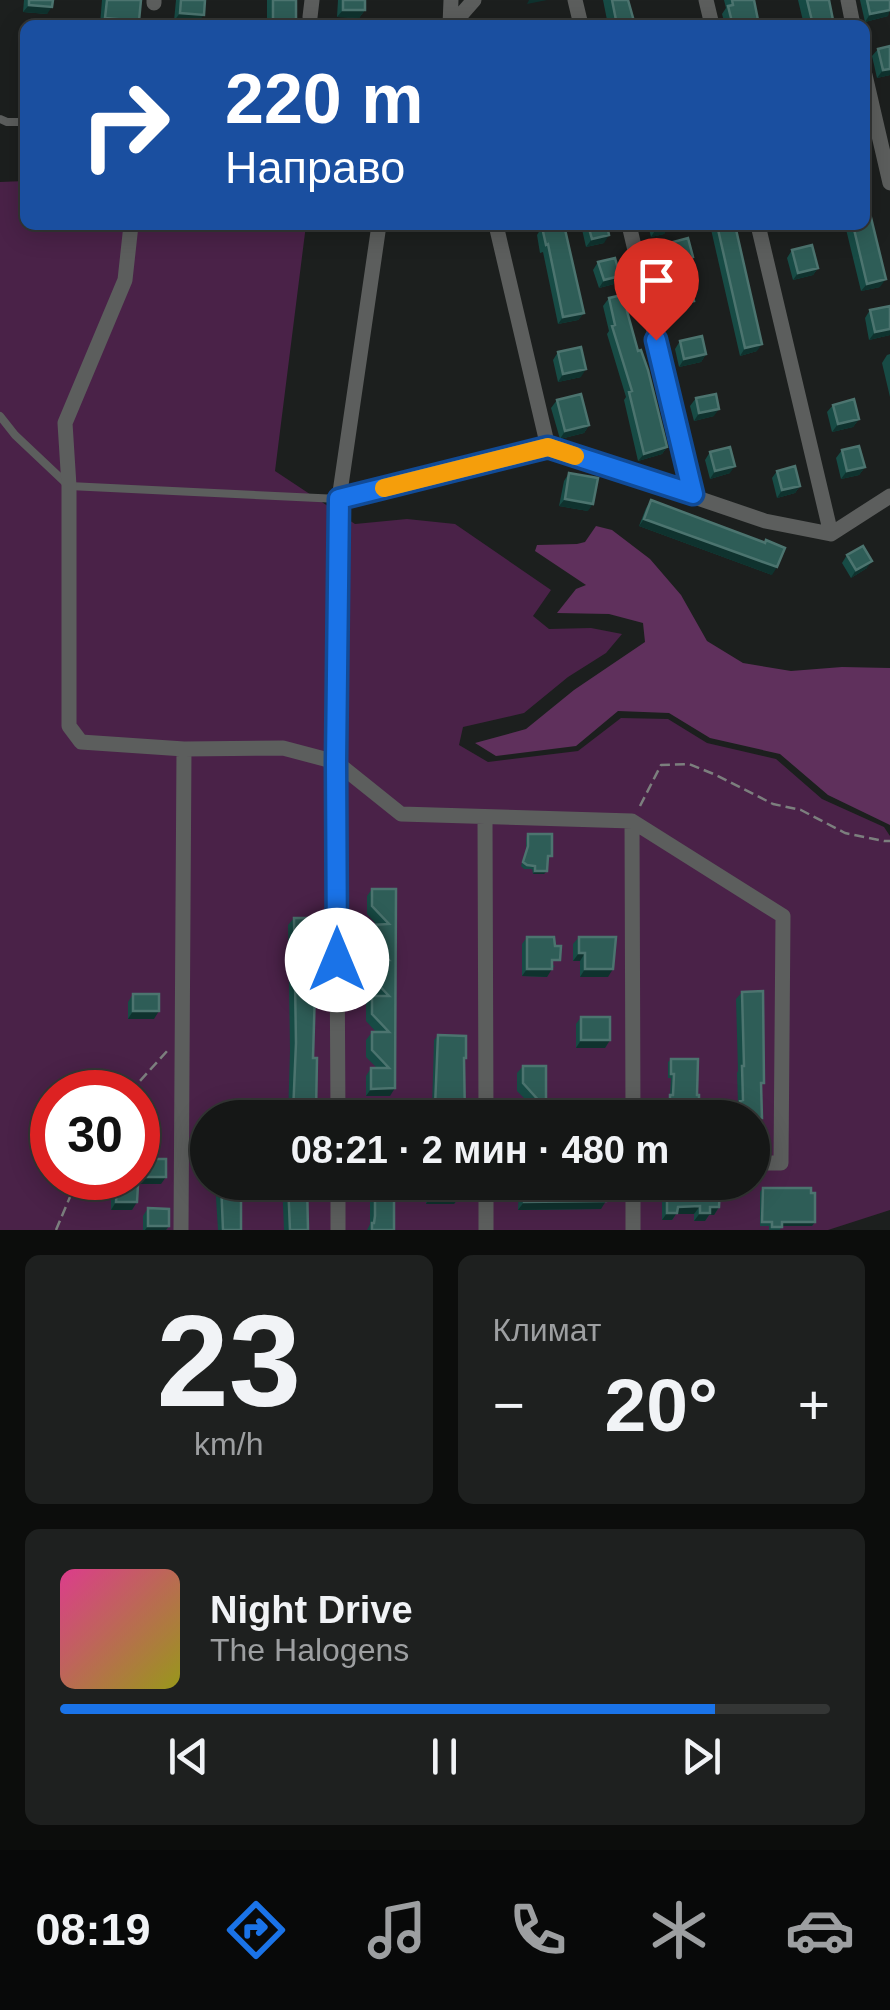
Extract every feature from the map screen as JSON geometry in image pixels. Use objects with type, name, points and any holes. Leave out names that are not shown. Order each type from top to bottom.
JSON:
[{"type":"street","points":[[455,20],[474,0]]},
{"type":"street","points":[[870,97],[890,183]]},
{"type":"street","points":[[130,230],[125,280],[66,422],[69,726],[81,742],[184,750],[282,748],[336,762],[401,814],[632,821],[782,916],[781,1163],[770,1163]]},
{"type":"street","points":[[338,1100],[339,499],[378,230]]},
{"type":"street","points":[[497,230],[548,447],[765,521],[831,534],[890,496]]},
{"type":"street","points":[[630,230],[693,494]]},
{"type":"street","points":[[759,230],[831,534]]},
{"type":"street","points":[[181,1230],[184,750]]},
{"type":"street","points":[[485,817],[486,1100]]},
{"type":"street","points":[[632,821],[633,1100]]},
{"type":"street","points":[[338,1200],[338,1230]]},
{"type":"street","points":[[486,1200],[486,1230]]},
{"type":"street","points":[[633,1200],[634,1230]]},
{"type":"lane","points":[[0,416],[69,486],[339,499],[548,447]]},
{"type":"path","points":[[632,821],[661,765],[688,764],[773,804],[801,810],[845,833],[890,840]]},
{"type":"path","points":[[150,1070],[182,1034]]},
{"type":"path","points":[[56,1230],[69,1200]]},
{"type":"shaded area","points":[[20,181],[20,230],[305,230],[275,471],[355,524],[407,519],[455,524],[551,590],[533,616],[549,629],[591,628],[622,634],[606,653],[568,677],[524,713],[463,727],[459,745],[488,762],[578,751],[621,718],[668,719],[707,743],[776,759],[822,799],[884,827],[890,836],[890,1210],[828,1230],[0,1230],[0,182]]},
{"type":"shaded area","points":[[596,526],[612,530],[650,559],[681,595],[707,641],[743,663],[791,671],[890,668],[890,825],[828,795],[780,754],[710,738],[669,713],[618,711],[576,746],[496,756],[475,743],[526,729],[574,690],[645,642],[643,623],[609,614],[557,613],[576,589],[586,585],[535,551],[537,545],[585,542]]},
{"type":"building","points":[[29,0],[53,0],[52,7],[29,5]]},
{"type":"building","points":[[107,0],[141,0],[139,20],[105,18]]},
{"type":"building","points":[[181,0],[205,0],[204,15],[180,13]]},
{"type":"building","points":[[273,0],[296,0],[296,20],[273,20]]},
{"type":"building","points":[[343,0],[365,0],[365,10],[343,10]]},
{"type":"building","points":[[612,0],[628,0],[634,20],[616,20]]},
{"type":"building","points":[[732,0],[754,0],[758,20],[732,20],[728,6],[733,5]]},
{"type":"building","points":[[807,0],[829,0],[833,20],[812,20]]},
{"type":"building","points":[[867,0],[890,0],[890,10],[870,14]]},
{"type":"building","points":[[890,46],[890,69],[883,70],[878,49]]},
{"type":"building","points":[[870,213],[886,279],[867,284],[854,230],[870,230]]},
{"type":"building","points":[[543,230],[565,230],[584,313],[563,317]]},
{"type":"building","points":[[589,230],[608,230],[609,235],[592,239]]},
{"type":"building","points":[[718,230],[736,230],[762,344],[745,348]]},
{"type":"building","points":[[688,238],[693,257],[671,263],[666,244]]},
{"type":"building","points":[[812,245],[818,268],[798,273],[792,250]]},
{"type":"building","points":[[615,258],[620,276],[604,280],[598,262]]},
{"type":"building","points":[[689,280],[694,301],[676,305],[671,284]]},
{"type":"building","points":[[626,294],[630,310],[627,311],[638,351],[641,350],[648,370],[667,447],[644,454],[629,392],[632,391],[612,326],[615,325],[609,298]]},
{"type":"building","points":[[890,306],[890,329],[875,332],[870,310]]},
{"type":"building","points":[[702,336],[706,354],[684,359],[680,341]]},
{"type":"building","points":[[581,347],[586,369],[563,374],[558,352]]},
{"type":"building","points":[[581,394],[589,425],[565,431],[557,400]]},
{"type":"building","points":[[716,394],[719,409],[699,413],[696,398]]},
{"type":"building","points":[[854,399],[859,419],[838,424],[833,405]]},
{"type":"building","points":[[859,446],[865,467],[847,471],[842,450]]},
{"type":"building","points":[[730,447],[735,466],[715,471],[710,452]]},
{"type":"building","points":[[795,466],[800,486],[782,490],[777,471]]},
{"type":"building","points":[[569,473],[598,478],[593,504],[565,499]]},
{"type":"building","points":[[651,500],[785,548],[777,567],[644,519]]},
{"type":"building","points":[[863,546],[872,561],[856,570],[847,555]]},
{"type":"building","points":[[528,834],[552,834],[547,871],[535,871],[535,866],[523,862]]},
{"type":"building","points":[[372,889],[396,889],[395,1088],[371,1089],[371,1068],[389,1068],[372,1050],[372,1032],[389,1032],[372,1014],[372,996],[389,996],[372,978],[372,960],[389,960],[372,942],[372,925],[389,924],[372,906]]},
{"type":"building","points":[[294,918],[314,918],[311,989],[315,989],[316,1100],[294,1100]]},
{"type":"building","points":[[527,937],[554,937],[555,946],[561,946],[560,960],[552,960],[552,969],[527,969]]},
{"type":"building","points":[[579,937],[616,937],[613,969],[585,969]]},
{"type":"building","points":[[763,991],[761,1100],[743,1100],[742,992]]},
{"type":"building","points":[[133,994],[159,994],[159,1011],[133,1011]]},
{"type":"building","points":[[581,1017],[610,1017],[610,1040],[581,1040]]},
{"type":"building","points":[[438,1035],[466,1036],[465,1100],[435,1100]]},
{"type":"building","points":[[671,1059],[698,1059],[699,1100],[670,1100]]},
{"type":"building","points":[[523,1066],[546,1066],[546,1100],[538,1100],[523,1083]]},
{"type":"building","points":[[160,1159],[166,1159],[166,1177],[160,1177]]},
{"type":"building","points":[[770,1188],[811,1188],[811,1193],[815,1193],[815,1222],[782,1222],[782,1227],[772,1227],[772,1222],[762,1222],[763,1200],[770,1200]]},
{"type":"building","points":[[222,1200],[241,1200],[241,1230],[223,1230]]},
{"type":"building","points":[[289,1200],[307,1200],[308,1230],[290,1230]]},
{"type":"building","points":[[375,1200],[394,1200],[394,1230],[372,1230]]},
{"type":"building","points":[[524,1200],[606,1200],[606,1201]]},
{"type":"building","points":[[667,1200],[719,1200],[719,1207],[710,1207],[710,1213],[700,1213],[700,1206],[678,1207],[677,1213],[667,1213]]},
{"type":"building","points":[[148,1208],[169,1209],[169,1226],[148,1226]]},
{"type":"slow traffic","points":[[384,488],[548,447],[575,456]]},
{"type":"route","points":[[337,960],[339,499],[548,447],[693,494],[656,340]]}]
